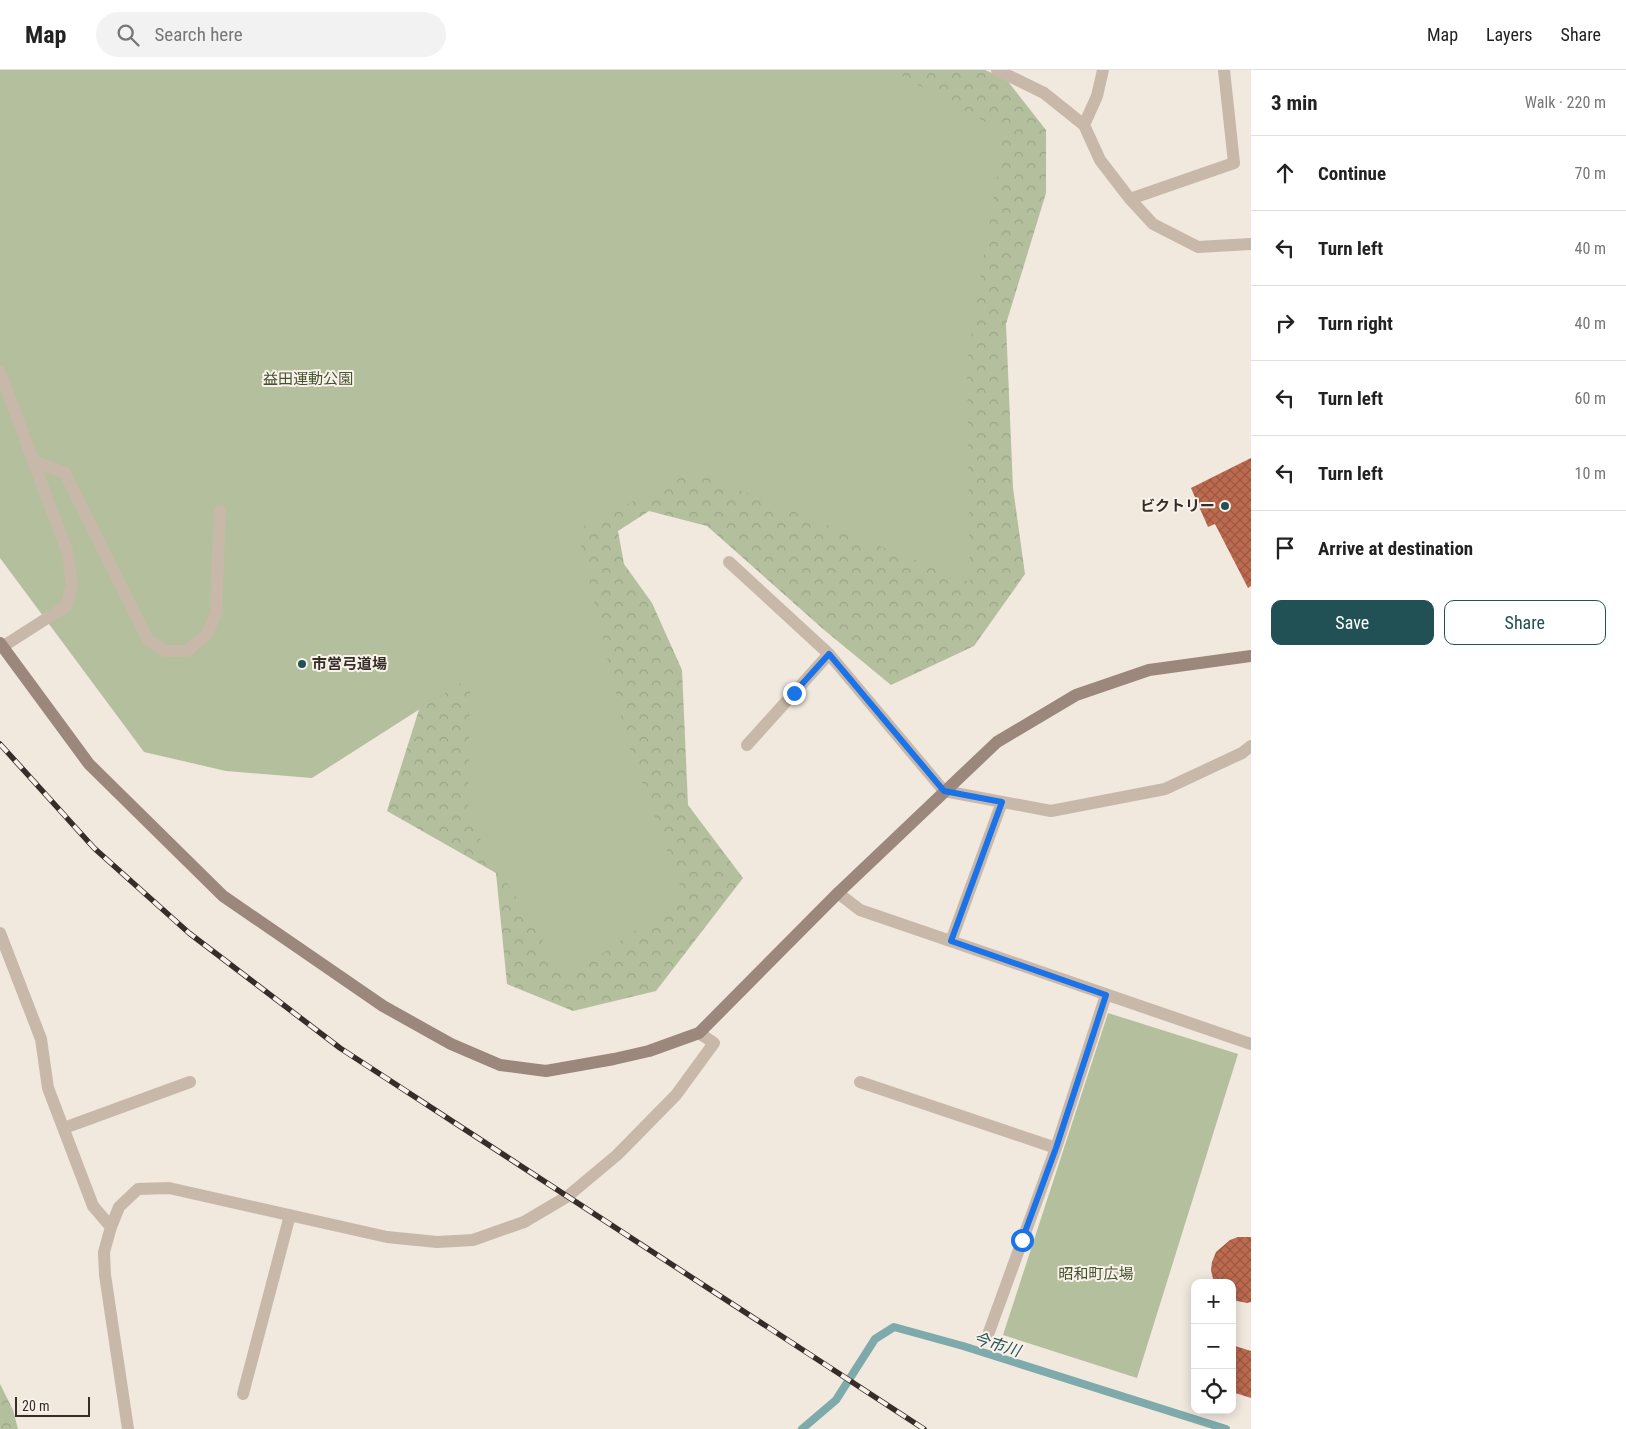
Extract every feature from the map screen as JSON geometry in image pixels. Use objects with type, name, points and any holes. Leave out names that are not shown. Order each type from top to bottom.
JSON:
[{"type":"street","points":[[998,70],[1044,93],[1084,125],[1100,160],[1130,199],[1153,224],[1198,247],[1251,244]]},
{"type":"street","points":[[1084,125],[1097,96],[1103,70]]},
{"type":"street","points":[[1130,199],[1234,163],[1224,70]]},
{"type":"street","points":[[0,372],[68,554],[72,585],[66,606],[1,645],[89,764],[223,896],[383,1006],[451,1044],[500,1065],[546,1070],[614,1059],[649,1051],[699,1033],[838,893],[997,742],[1076,695],[1150,670],[1251,656]]},
{"type":"street","points":[[33,461],[65,472],[148,640],[166,651],[187,651],[207,634],[216,613],[220,510]]},
{"type":"street","points":[[729,562],[829,654],[944,791],[1051,811],[1166,789],[1242,753],[1251,746]]},
{"type":"street","points":[[747,745],[829,654]]},
{"type":"street","points":[[951,941],[1002,802]]},
{"type":"street","points":[[838,893],[860,910],[1251,1044]]},
{"type":"street","points":[[0,933],[41,1039],[48,1088],[93,1206],[111,1227]]},
{"type":"street","points":[[989,1332],[1056,1148],[1106,995]]},
{"type":"street","points":[[128,1429],[105,1275],[104,1252],[119,1207],[138,1189],[169,1188],[387,1237],[437,1242],[473,1240],[524,1222],[568,1196],[617,1156],[676,1095],[714,1042],[699,1033]]},
{"type":"street","points":[[64,1128],[190,1082]]},
{"type":"street","points":[[860,1082],[1056,1148]]},
{"type":"street","points":[[243,1394],[290,1215]]},
{"type":"green space","name":"益田運動公園","points":[[0,70],[985,70],[1006,79],[1046,130],[1046,193],[1006,324],[1013,488],[1025,574],[974,646],[891,685],[823,629],[707,526],[649,511],[618,531],[624,564],[652,603],[682,670],[688,805],[743,878],[656,991],[573,1011],[507,984],[496,873],[387,811],[441,640]]},
{"type":"green space","name":"益田運動公園","points":[[0,70],[891,70],[1004,132],[967,362],[970,582],[692,471],[577,530],[627,741],[684,896],[566,979],[468,819],[470,677],[312,778],[226,771],[144,752],[0,558]]},
{"type":"green space","name":"昭和町広場","points":[[1108,1013],[1238,1054],[1137,1378],[1003,1335]]},
{"type":"green space","points":[[0,1384],[13,1410],[18,1429],[0,1429]]},
{"type":"building","name":"ビクトリー","points":[[1251,458],[1251,586],[1248,588],[1215,524],[1208,527],[1191,488]]},
{"type":"building","points":[[1238,1237],[1251,1237],[1251,1302],[1236,1301],[1236,1279],[1213,1279],[1211,1270],[1216,1252],[1230,1240]]},
{"type":"building","points":[[1236,1346],[1251,1351],[1251,1398],[1236,1393]]},
{"type":"waterway","name":"今市川","points":[[802,1429],[836,1400],[875,1339],[894,1327],[963,1346],[1226,1429]]},
{"type":"railway","points":[[0,744],[94,848],[189,933],[340,1048],[924,1429]]},
{"type":"place","name":"ビクトリー","points":[[1225,506]]},
{"type":"place","name":"市営弓道場","points":[[302,664]]},
{"type":"route","points":[[794,693],[829,654],[944,791],[1002,802],[951,941],[1106,995],[1056,1148],[1022,1240]]}]
